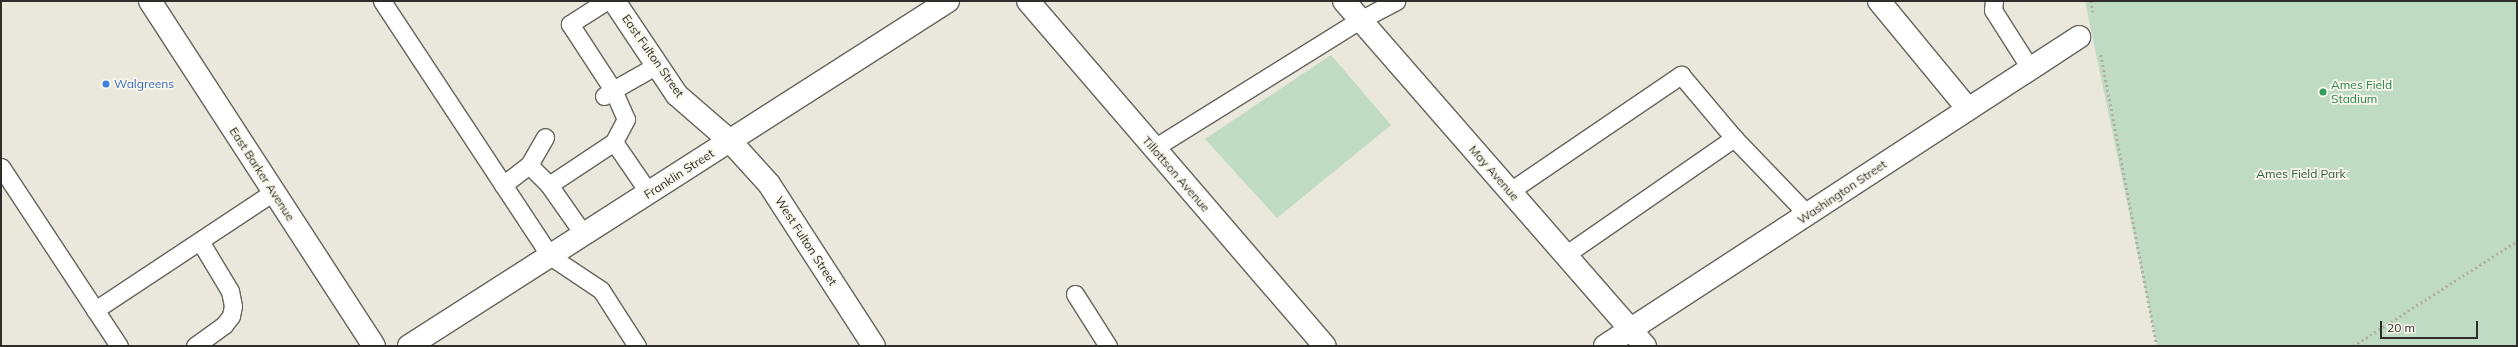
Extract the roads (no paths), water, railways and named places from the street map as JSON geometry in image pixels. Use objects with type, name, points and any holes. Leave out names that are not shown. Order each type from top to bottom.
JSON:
[{"type":"street","name":"East Barker Avenue","points":[[150,1],[374,346]]},
{"type":"street","name":"East Fulton Street","points":[[614,1],[677,95],[730,141]]},
{"type":"street","name":"Franklin Street","points":[[409,346],[948,1]]},
{"type":"street","name":"Tillottson Avenue","points":[[1028,1],[1325,346]]},
{"type":"street","name":"May Avenue","points":[[1344,1],[1645,346]]},
{"type":"street","points":[[1878,1],[1968,108]]},
{"type":"street","name":"Washington Street","points":[[1604,346],[1808,215],[1968,108],[2079,38]]},
{"type":"street","name":"West Fulton Street","points":[[730,141],[770,184],[874,346]]},
{"type":"lane","points":[[382,1],[550,256],[601,290],[637,346]]},
{"type":"lane","points":[[549,184],[614,142],[626,119],[608,93],[570,24],[606,1]]},
{"type":"lane","points":[[1154,148],[1360,20],[1396,1]]},
{"type":"lane","points":[[1994,1],[1993,10],[2030,68]]},
{"type":"lane","points":[[608,93],[657,65]]},
{"type":"lane","points":[[1510,191],[1681,75],[1734,138],[1808,215]]},
{"type":"lane","points":[[503,185],[529,165],[545,138]]},
{"type":"lane","points":[[1565,255],[1734,138]]},
{"type":"lane","points":[[614,142],[649,193]]},
{"type":"lane","points":[[529,165],[549,184],[584,235]]},
{"type":"lane","points":[[1,167],[119,346]]},
{"type":"lane","points":[[95,310],[274,192]]},
{"type":"lane","points":[[195,346],[224,325],[230,316],[233,306],[230,291],[200,241]]},
{"type":"lane","points":[[1075,294],[1108,346]]},
{"type":"place","name":"Walgreens","points":[[106,84]]},
{"type":"place","name":"Ames Field Stadium","points":[[2323,92]]},
{"type":"park label","name":"Ames Field Park","points":[[2301,174]]}]
